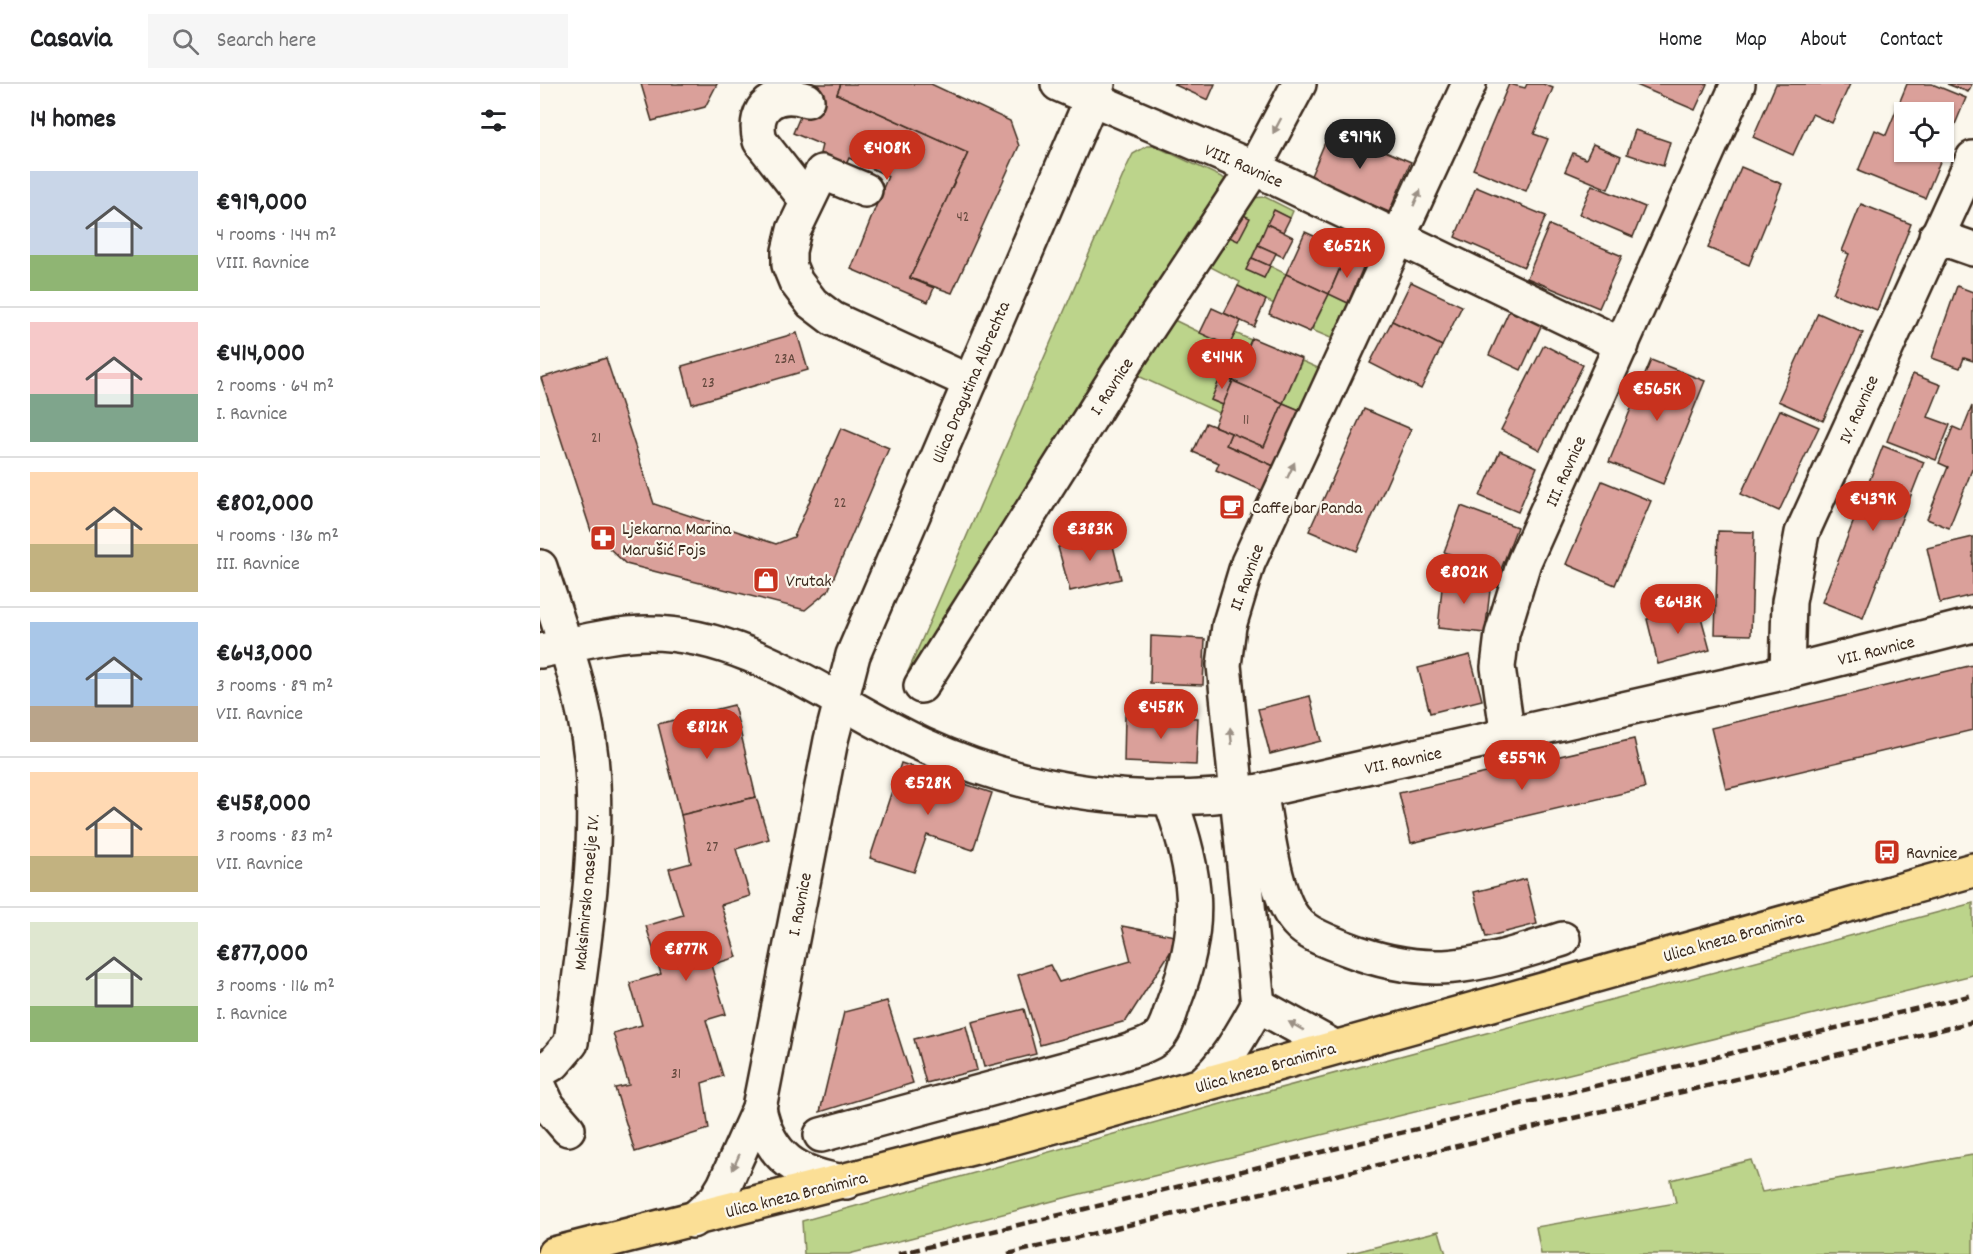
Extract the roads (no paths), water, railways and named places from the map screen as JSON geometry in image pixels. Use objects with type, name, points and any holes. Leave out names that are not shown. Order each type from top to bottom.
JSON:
[{"type":"main road","name":"Ulica kneza Branimira","points":[[554,1254],[846,1182],[1973,870]]},
{"type":"street","points":[[1058,84],[1095,91]]},
{"type":"street","name":"I. Ravnice","points":[[921,686],[1118,374],[1254,168],[1299,84]]},
{"type":"street","name":"II. Ravnice","points":[[1258,1005],[1248,793],[1224,665],[1229,626],[1248,563],[1469,84]]},
{"type":"street","name":"III. Ravnice","points":[[1508,737],[1498,667],[1502,634],[1524,562],[1738,84]]},
{"type":"street","name":"VIII. Ravnice","points":[[1095,91],[1622,345]]},
{"type":"street","name":"Ulica Dragutina Albrechta","points":[[840,701],[853,655],[1095,91]]},
{"type":"street","points":[[807,99],[793,95],[774,99],[759,118],[758,131],[760,141],[807,201]]},
{"type":"street","name":"IV. Ravnice","points":[[1787,672],[1789,602],[1802,532],[1973,158]]},
{"type":"street","points":[[866,190],[822,172],[794,230],[789,251],[789,265],[796,282],[812,303],[833,319],[970,382]]},
{"type":"street","points":[[1936,236],[1973,249]]},
{"type":"street","name":"Maksimirsko naselje IV.","points":[[540,567],[552,648],[578,688],[591,756],[593,810],[592,864],[571,1043],[554,1063],[540,1071]]},
{"type":"street","name":"VII. Ravnice","points":[[552,648],[645,633],[666,633],[711,642],[764,660],[922,745],[991,772],[1030,784],[1116,796],[1170,799],[1248,793],[1508,737],[1787,672],[1973,625]]},
{"type":"street","name":"I. Ravnice","points":[[692,1221],[716,1199],[724,1186],[759,1108],[840,701]]},
{"type":"street","points":[[1248,793],[1281,895],[1297,923],[1323,939],[1360,953],[1418,968],[1486,963],[1563,939]]},
{"type":"street","points":[[822,1135],[1116,1055],[1146,1044],[1161,1034],[1184,977],[1195,916],[1194,880],[1188,849],[1170,799]]},
{"type":"street","points":[[1201,1085],[1219,1069],[1234,1049],[1258,1005],[1334,1047]]},
{"type":"street","points":[[540,1088],[548,1106],[568,1130]]},
{"type":"street","name":"I. Ravnice","points":[[759,1108],[768,1136],[791,1165],[826,1179],[846,1182]]},
{"type":"railway","points":[[898,1254],[1973,995]]},
{"type":"railway","points":[[1008,1254],[1973,1022]]},
{"type":"place","name":"Caffe bar Panda","points":[[1232,507]]},
{"type":"place","name":"Ljekarna Marina Marušić Fojs","points":[[603,538]]},
{"type":"place","name":"Vrutak","points":[[766,580]]},
{"type":"place","name":"Ravnice","points":[[1887,852]]}]
